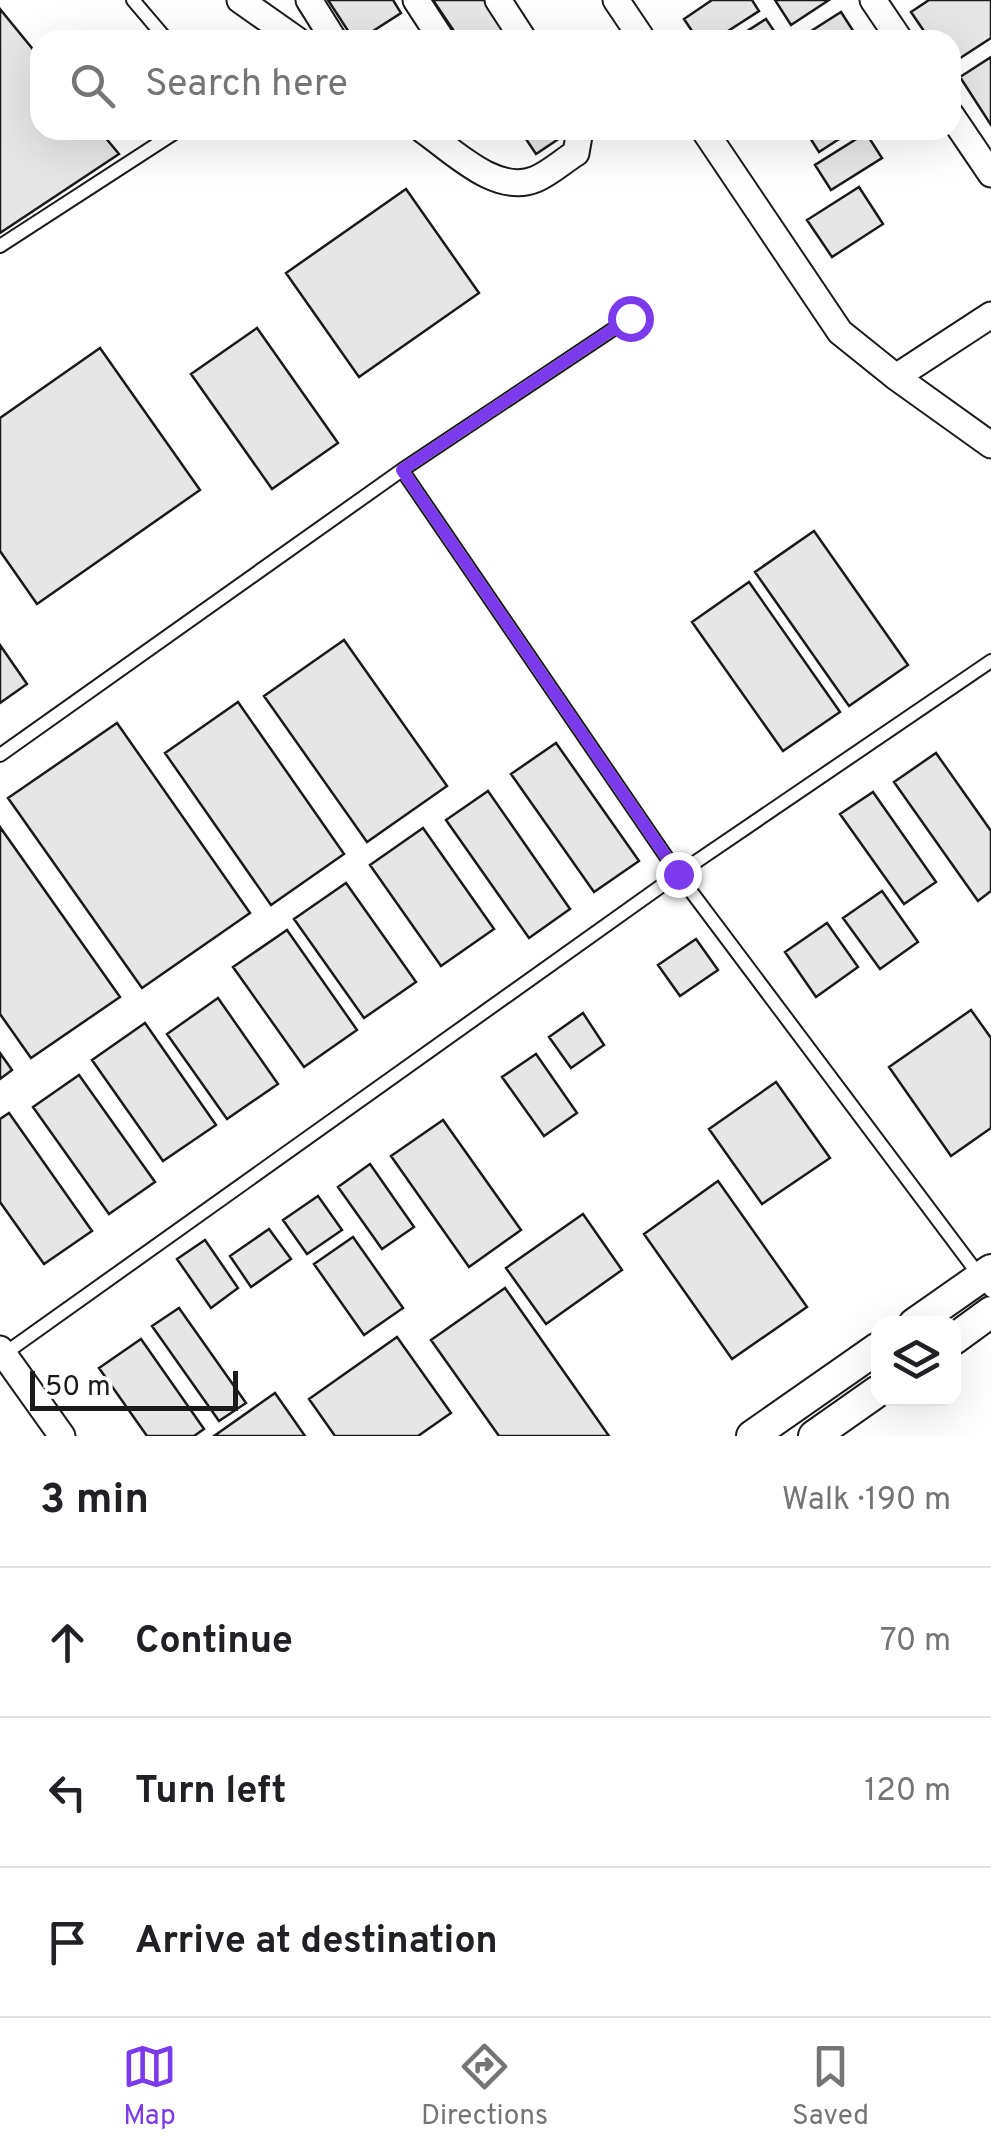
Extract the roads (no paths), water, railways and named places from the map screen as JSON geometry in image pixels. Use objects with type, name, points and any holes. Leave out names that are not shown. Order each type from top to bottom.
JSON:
[{"type":"street","points":[[240,0],[283,30]]},
{"type":"street","points":[[309,0],[328,30]]},
{"type":"street","points":[[416,0],[436,30]]},
{"type":"street","points":[[498,0],[518,30]]},
{"type":"street","points":[[616,0],[636,30]]},
{"type":"street","points":[[873,0],[893,30]]},
{"type":"street","points":[[961,130],[991,174]]},
{"type":"street","points":[[437,140],[492,179],[510,182],[534,180],[576,152],[578,140]]},
{"type":"street","points":[[711,140],[840,332],[896,378],[991,445]]},
{"type":"street","points":[[896,378],[991,314]]},
{"type":"street","points":[[927,1316],[988,1280]]},
{"type":"street","points":[[961,1333],[991,1312]]},
{"type":"street","points":[[2,1352],[62,1436]]},
{"type":"street","points":[[752,1436],[871,1353]]},
{"type":"street","points":[[814,1436],[871,1396]]},
{"type":"lane","points":[[133,0],[158,30]]},
{"type":"lane","points":[[0,246],[164,140]]},
{"type":"lane","points":[[0,755],[402,470],[630,318]]},
{"type":"lane","points":[[402,470],[678,874],[988,1280]]},
{"type":"lane","points":[[2,1352],[678,874],[991,661]]}]
